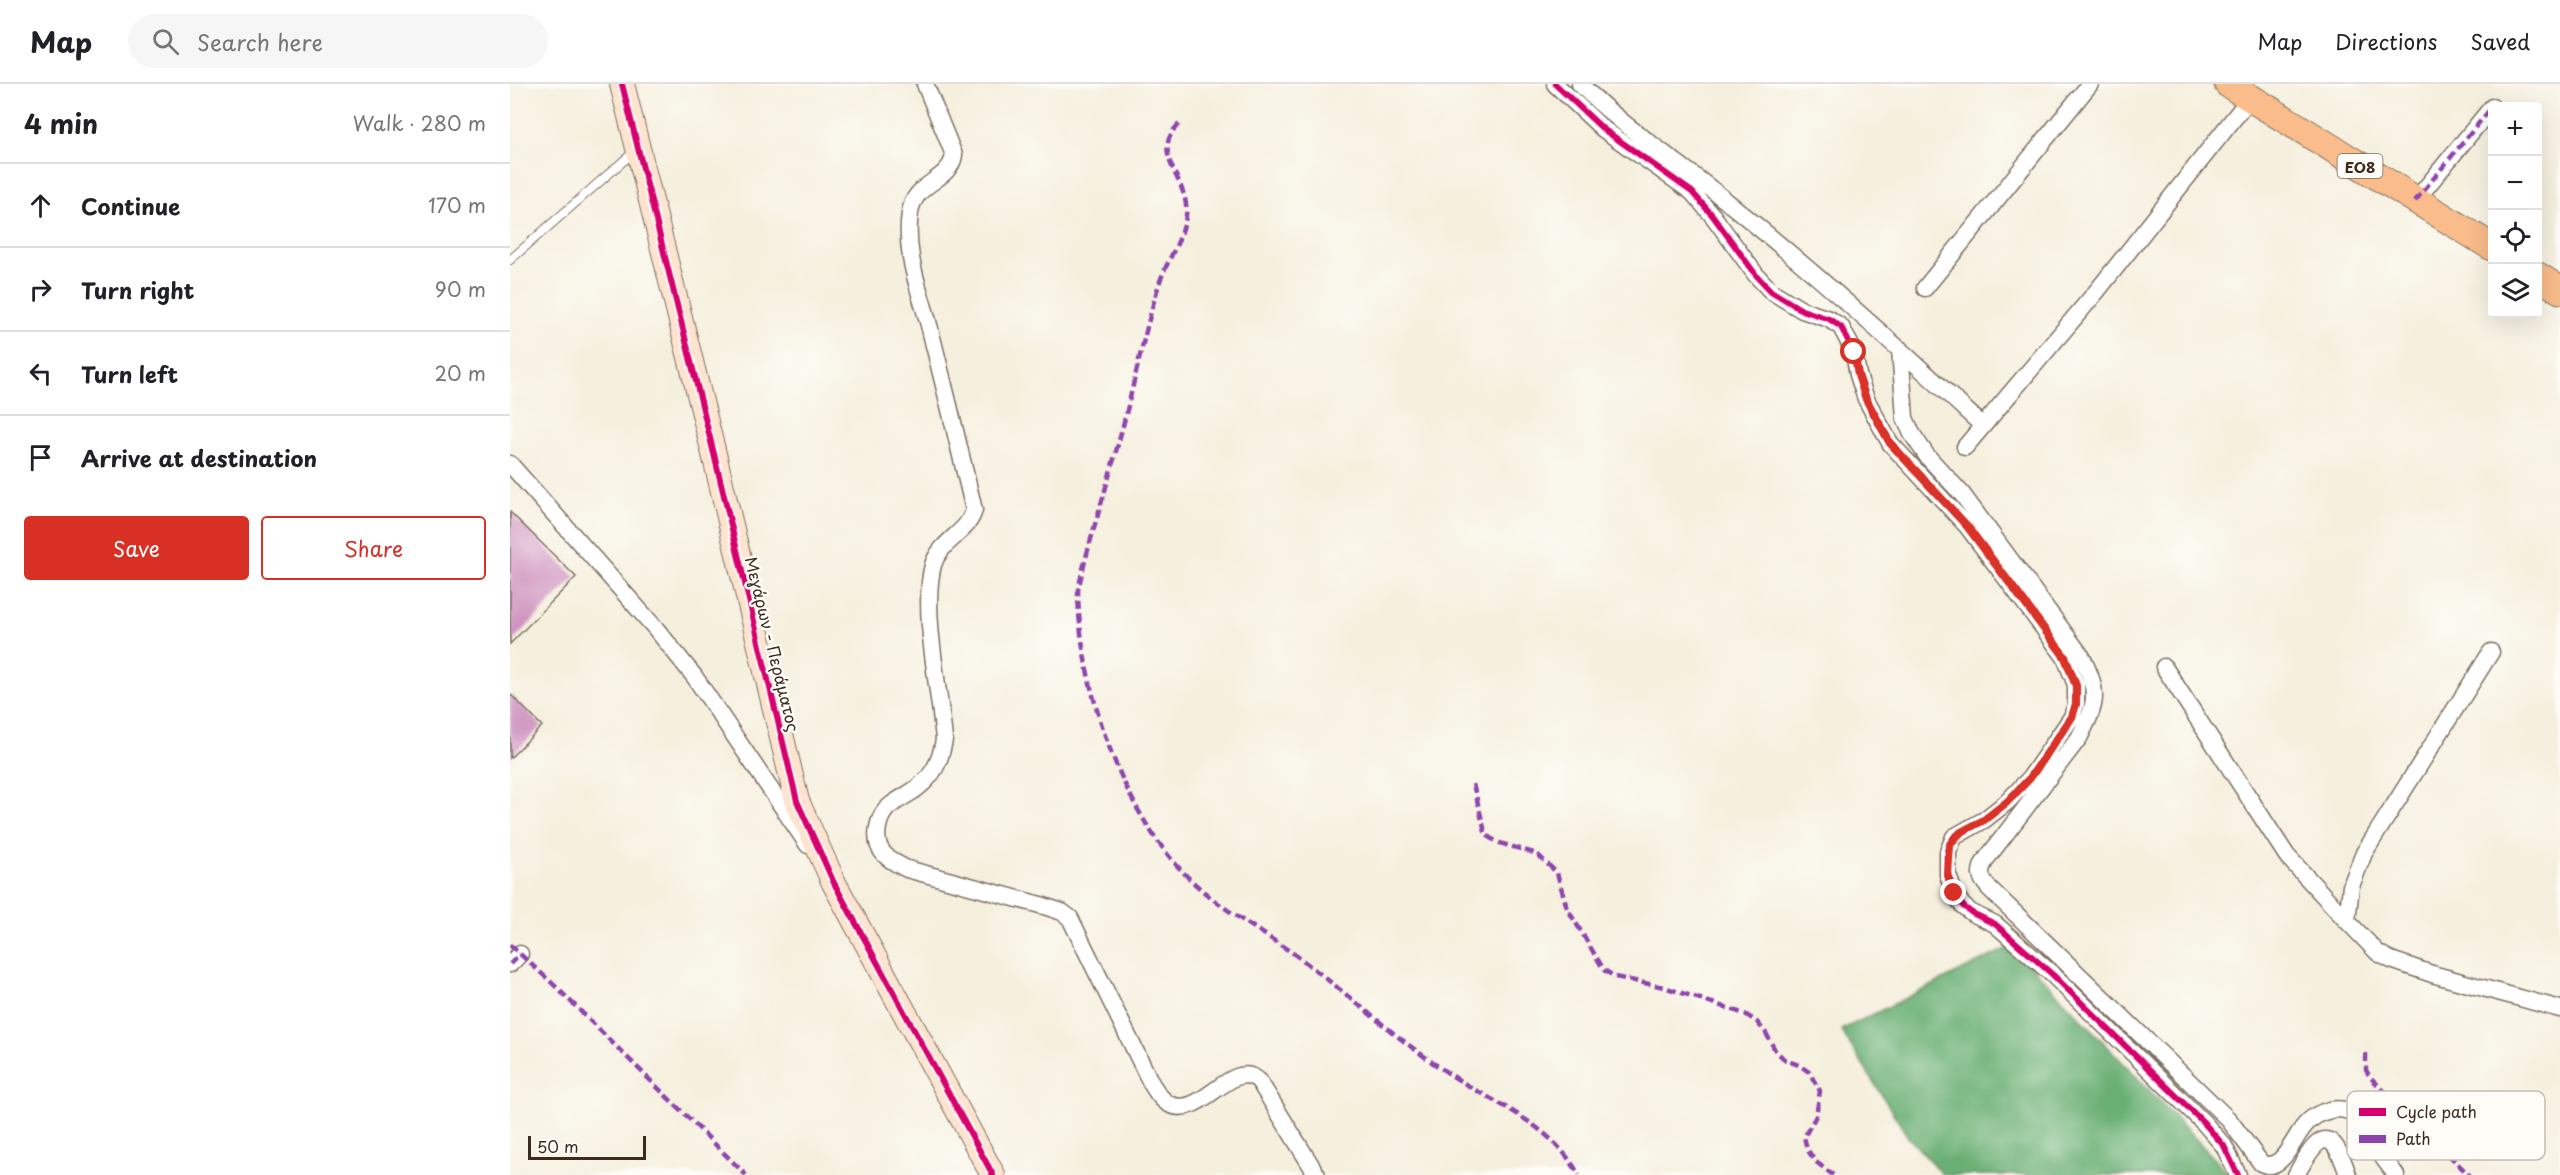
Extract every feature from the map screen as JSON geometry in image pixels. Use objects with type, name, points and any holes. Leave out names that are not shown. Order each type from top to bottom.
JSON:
[{"type":"main road","name":"Μεγάρων - Περάματος","points":[[622,84],[685,333],[797,801],[834,883],[993,1175]]},
{"type":"main road","name":"ΕΟ8","points":[[2239,91],[2488,244]]},
{"type":"main road","points":[[2542,279],[2560,290]]},
{"type":"street","points":[[925,84],[954,155],[953,164],[947,171],[921,189],[914,199],[910,211],[910,255],[915,283],[929,324],[974,510],[967,524],[947,541],[938,553],[930,582],[931,621],[944,740],[942,753],[936,768],[925,781],[886,809],[879,822],[878,842],[882,853],[907,869],[1044,906],[1062,912],[1070,918],[1150,1083],[1161,1097],[1168,1104],[1178,1108],[1188,1107],[1233,1078],[1253,1075],[1259,1081],[1317,1175]]},
{"type":"street","points":[[1555,84],[1603,129],[1692,192],[1771,291],[1802,310],[1829,319],[1841,327],[1854,352],[1858,375],[1866,399],[1890,443],[1967,526],[2065,657],[2076,686],[2076,704],[2072,717],[2030,778],[2007,802],[1984,820],[1954,837],[1950,844],[1947,861],[1951,884],[1963,906],[1995,924],[2053,975],[2204,1123],[2224,1146],[2238,1175]]},
{"type":"street","points":[[1580,84],[1622,122],[1715,192],[1789,252],[1900,349],[1983,426]]},
{"type":"street","points":[[1925,288],[2090,84]]},
{"type":"street","points":[[1965,447],[2097,291],[2239,91]]},
{"type":"street","points":[[2415,201],[2488,112]]},
{"type":"street","points":[[1900,349],[1905,418],[1912,434],[1927,456],[1962,494],[2082,657],[2093,682],[2095,699],[2090,717],[2079,738],[1987,858],[1981,867],[1980,878],[2229,1120],[2260,1163],[2267,1167],[2274,1165],[2286,1153],[2306,1124],[2331,1109],[2347,1111]]},
{"type":"street","points":[[510,464],[643,614],[694,676],[834,883]]},
{"type":"street","points":[[2347,921],[2351,886],[2364,853],[2491,652]]},
{"type":"street","points":[[2164,667],[2287,856],[2378,953],[2391,960],[2432,974],[2560,1009]]},
{"type":"street","points":[[2296,1175],[2318,1141],[2327,1140],[2334,1143],[2340,1151],[2348,1175]]},
{"type":"street","points":[[2386,1160],[2396,1175]]},
{"type":"lane","points":[[510,260],[637,149]]},
{"type":"green space","points":[[2012,946],[2230,1175],[1943,1175],[1908,1137],[1841,1030]]},
{"type":"building","points":[[510,512],[576,577],[510,644]]},
{"type":"building","points":[[510,694],[542,726],[510,758]]},
{"type":"marked path","points":[[2415,201],[2488,112]]},
{"type":"marked path","points":[[1179,124],[1170,136],[1167,147],[1169,158],[1184,194],[1185,221],[1153,304],[1078,590],[1080,627],[1086,667],[1109,747],[1146,823],[1168,855],[1194,883],[1234,915],[1305,962],[1427,1058],[1463,1083],[1536,1127],[1567,1156],[1579,1175]]},
{"type":"marked path","points":[[1473,784],[1485,832],[1490,838],[1500,843],[1537,854],[1557,873],[1567,908],[1604,970],[1615,977],[1664,987],[1745,1014],[1757,1022],[1775,1050],[1785,1060],[1809,1072],[1820,1091],[1816,1116],[1804,1137],[1807,1149],[1815,1161],[1833,1175]]},
{"type":"marked path","points":[[510,945],[551,982],[746,1175]]},
{"type":"marked path","points":[[510,964],[520,954]]},
{"type":"marked path","points":[[2366,1053],[2366,1070],[2384,1091]]},
{"type":"marked path","points":[[2454,1160],[2469,1175]]},
{"type":"cycle path","points":[[622,84],[797,801],[834,883],[993,1175]]},
{"type":"cycle path","points":[[1555,84],[1603,129],[1692,192],[1771,291],[1802,310],[1829,319],[1841,327],[1854,352],[1858,375],[1866,399],[1890,443],[1967,526],[2065,657],[2076,685],[2076,704],[2072,717],[2030,778],[2007,802],[1984,820],[1954,837],[1948,852],[1948,875],[1954,893],[1963,906],[1995,924],[2053,975],[2204,1123],[2224,1146],[2238,1175]]},
{"type":"route","points":[[1854,352],[1858,375],[1866,399],[1880,429],[1900,456],[1967,526],[2065,657],[2076,686],[2076,704],[2072,717],[2064,732],[2030,778],[2007,802],[1984,820],[1954,837],[1950,844],[1947,861],[1948,875],[1954,893]]}]
